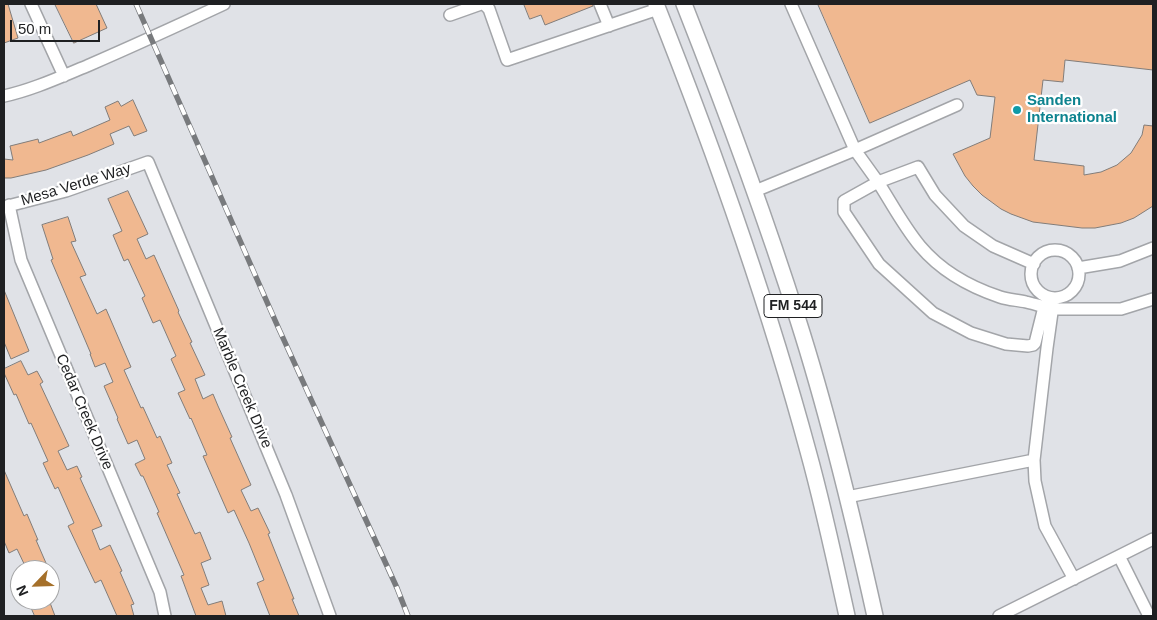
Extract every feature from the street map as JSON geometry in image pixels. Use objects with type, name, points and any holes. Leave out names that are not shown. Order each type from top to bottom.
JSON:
[{"type":"main road","name":"FM 544","points":[[684,4],[722,99],[798,321],[834,444],[875,616]]},
{"type":"main road","name":"FM 544","points":[[657,7],[730,202],[772,329],[808,451],[847,616]]},
{"type":"main road","points":[[730,202],[755,191]]},
{"type":"street","points":[[31,4],[64,76]]},
{"type":"street","points":[[4,96],[64,76],[224,4]]},
{"type":"street","points":[[450,15],[482,4],[489,9],[507,60],[609,26],[657,7]]},
{"type":"street","points":[[600,4],[609,26]]},
{"type":"street","points":[[791,4],[855,150],[919,246],[935,261],[967,284],[1002,298],[1050,305],[1121,309],[1153,299]]},
{"type":"street","points":[[755,191],[957,105]]},
{"type":"street","name":"Mesa Verde Way","points":[[6,206],[66,191],[148,162]]},
{"type":"street","name":"Marble Creek Drive","points":[[148,162],[286,494],[330,616]]},
{"type":"street","points":[[1034,264],[993,246],[964,226],[935,195],[918,167],[878,182],[844,202],[844,212],[879,264],[933,313],[972,333],[1006,344],[1031,346],[1035,343],[1050,305],[1072,292],[1078,281],[1078,268],[1075,261],[1064,252],[1050,251],[1043,253],[1038,258],[1032,270],[1033,284],[1042,294],[1048,297],[1050,305],[1034,460],[1035,481],[1045,526],[1074,579]]},
{"type":"street","name":"Cedar Creek Drive","points":[[6,206],[21,260],[160,592],[165,616]]},
{"type":"street","points":[[1078,268],[1120,261],[1153,248]]},
{"type":"street","points":[[847,497],[1034,460]]},
{"type":"street","points":[[1000,616],[1153,539]]},
{"type":"street","points":[[1119,556],[1149,616]]},
{"type":"building","points":[[4,4],[8,4],[18,38],[4,43]]},
{"type":"building","points":[[55,4],[96,4],[107,28],[74,43]]},
{"type":"building","points":[[524,4],[593,4],[593,6],[545,25],[541,15],[530,19]]},
{"type":"building","name":"Sanden International","points":[[818,4],[1153,4],[1153,70],[1065,60],[1063,82],[1043,80],[1034,160],[1084,166],[1084,175],[1101,172],[1117,165],[1131,153],[1142,135],[1144,125],[1153,126],[1153,206],[1134,218],[1121,223],[1095,228],[1033,222],[1001,209],[973,186],[953,154],[990,138],[995,97],[977,95],[970,80],[870,123]]},
{"type":"building","points":[[133,100],[147,131],[134,136],[129,126],[110,134],[114,144],[88,155],[46,170],[4,178],[4,159],[13,160],[10,146],[38,139],[39,143],[71,131],[73,136],[110,120],[105,107],[118,101],[121,106]]},
{"type":"building","points":[[128,191],[148,234],[137,239],[146,259],[154,255],[179,311],[192,342],[190,343],[205,375],[195,379],[203,399],[213,394],[232,437],[230,438],[251,485],[241,490],[251,511],[258,508],[270,533],[268,534],[299,616],[270,616],[257,583],[264,580],[249,543],[234,510],[228,513],[203,456],[207,455],[178,393],[185,390],[171,359],[176,356],[160,320],[153,323],[142,298],[145,296],[128,259],[124,261],[113,235],[122,231],[108,199]]},
{"type":"building","points":[[68,217],[76,241],[71,242],[86,275],[80,277],[97,314],[106,309],[131,367],[124,370],[157,438],[160,436],[172,463],[167,465],[180,493],[177,494],[195,534],[200,532],[211,559],[201,563],[209,585],[201,588],[208,605],[222,601],[226,616],[196,616],[181,576],[184,575],[157,513],[159,512],[143,476],[141,476],[135,464],[145,459],[137,440],[128,444],[104,386],[113,382],[105,363],[95,367],[51,260],[53,259],[42,225]]},
{"type":"building","points":[[4,290],[29,351],[11,359],[4,342]]},
{"type":"building","points":[[21,361],[28,375],[37,371],[43,382],[40,384],[69,446],[58,451],[67,470],[77,466],[82,477],[80,478],[102,526],[92,530],[100,550],[110,545],[134,604],[131,605],[134,616],[117,616],[101,580],[95,583],[68,526],[74,523],[58,487],[55,489],[43,463],[48,461],[31,423],[29,424],[16,394],[14,395],[4,373],[4,369]]},
{"type":"building","points":[[4,470],[24,516],[27,514],[45,560],[22,560],[17,549],[9,553],[4,541]]},
{"type":"building","points":[[32,610],[53,610],[55,616],[35,616]]},
{"type":"railway","points":[[136,4],[408,616]]},
{"type":"place","name":"Sanden International","points":[[1017,110]]}]
